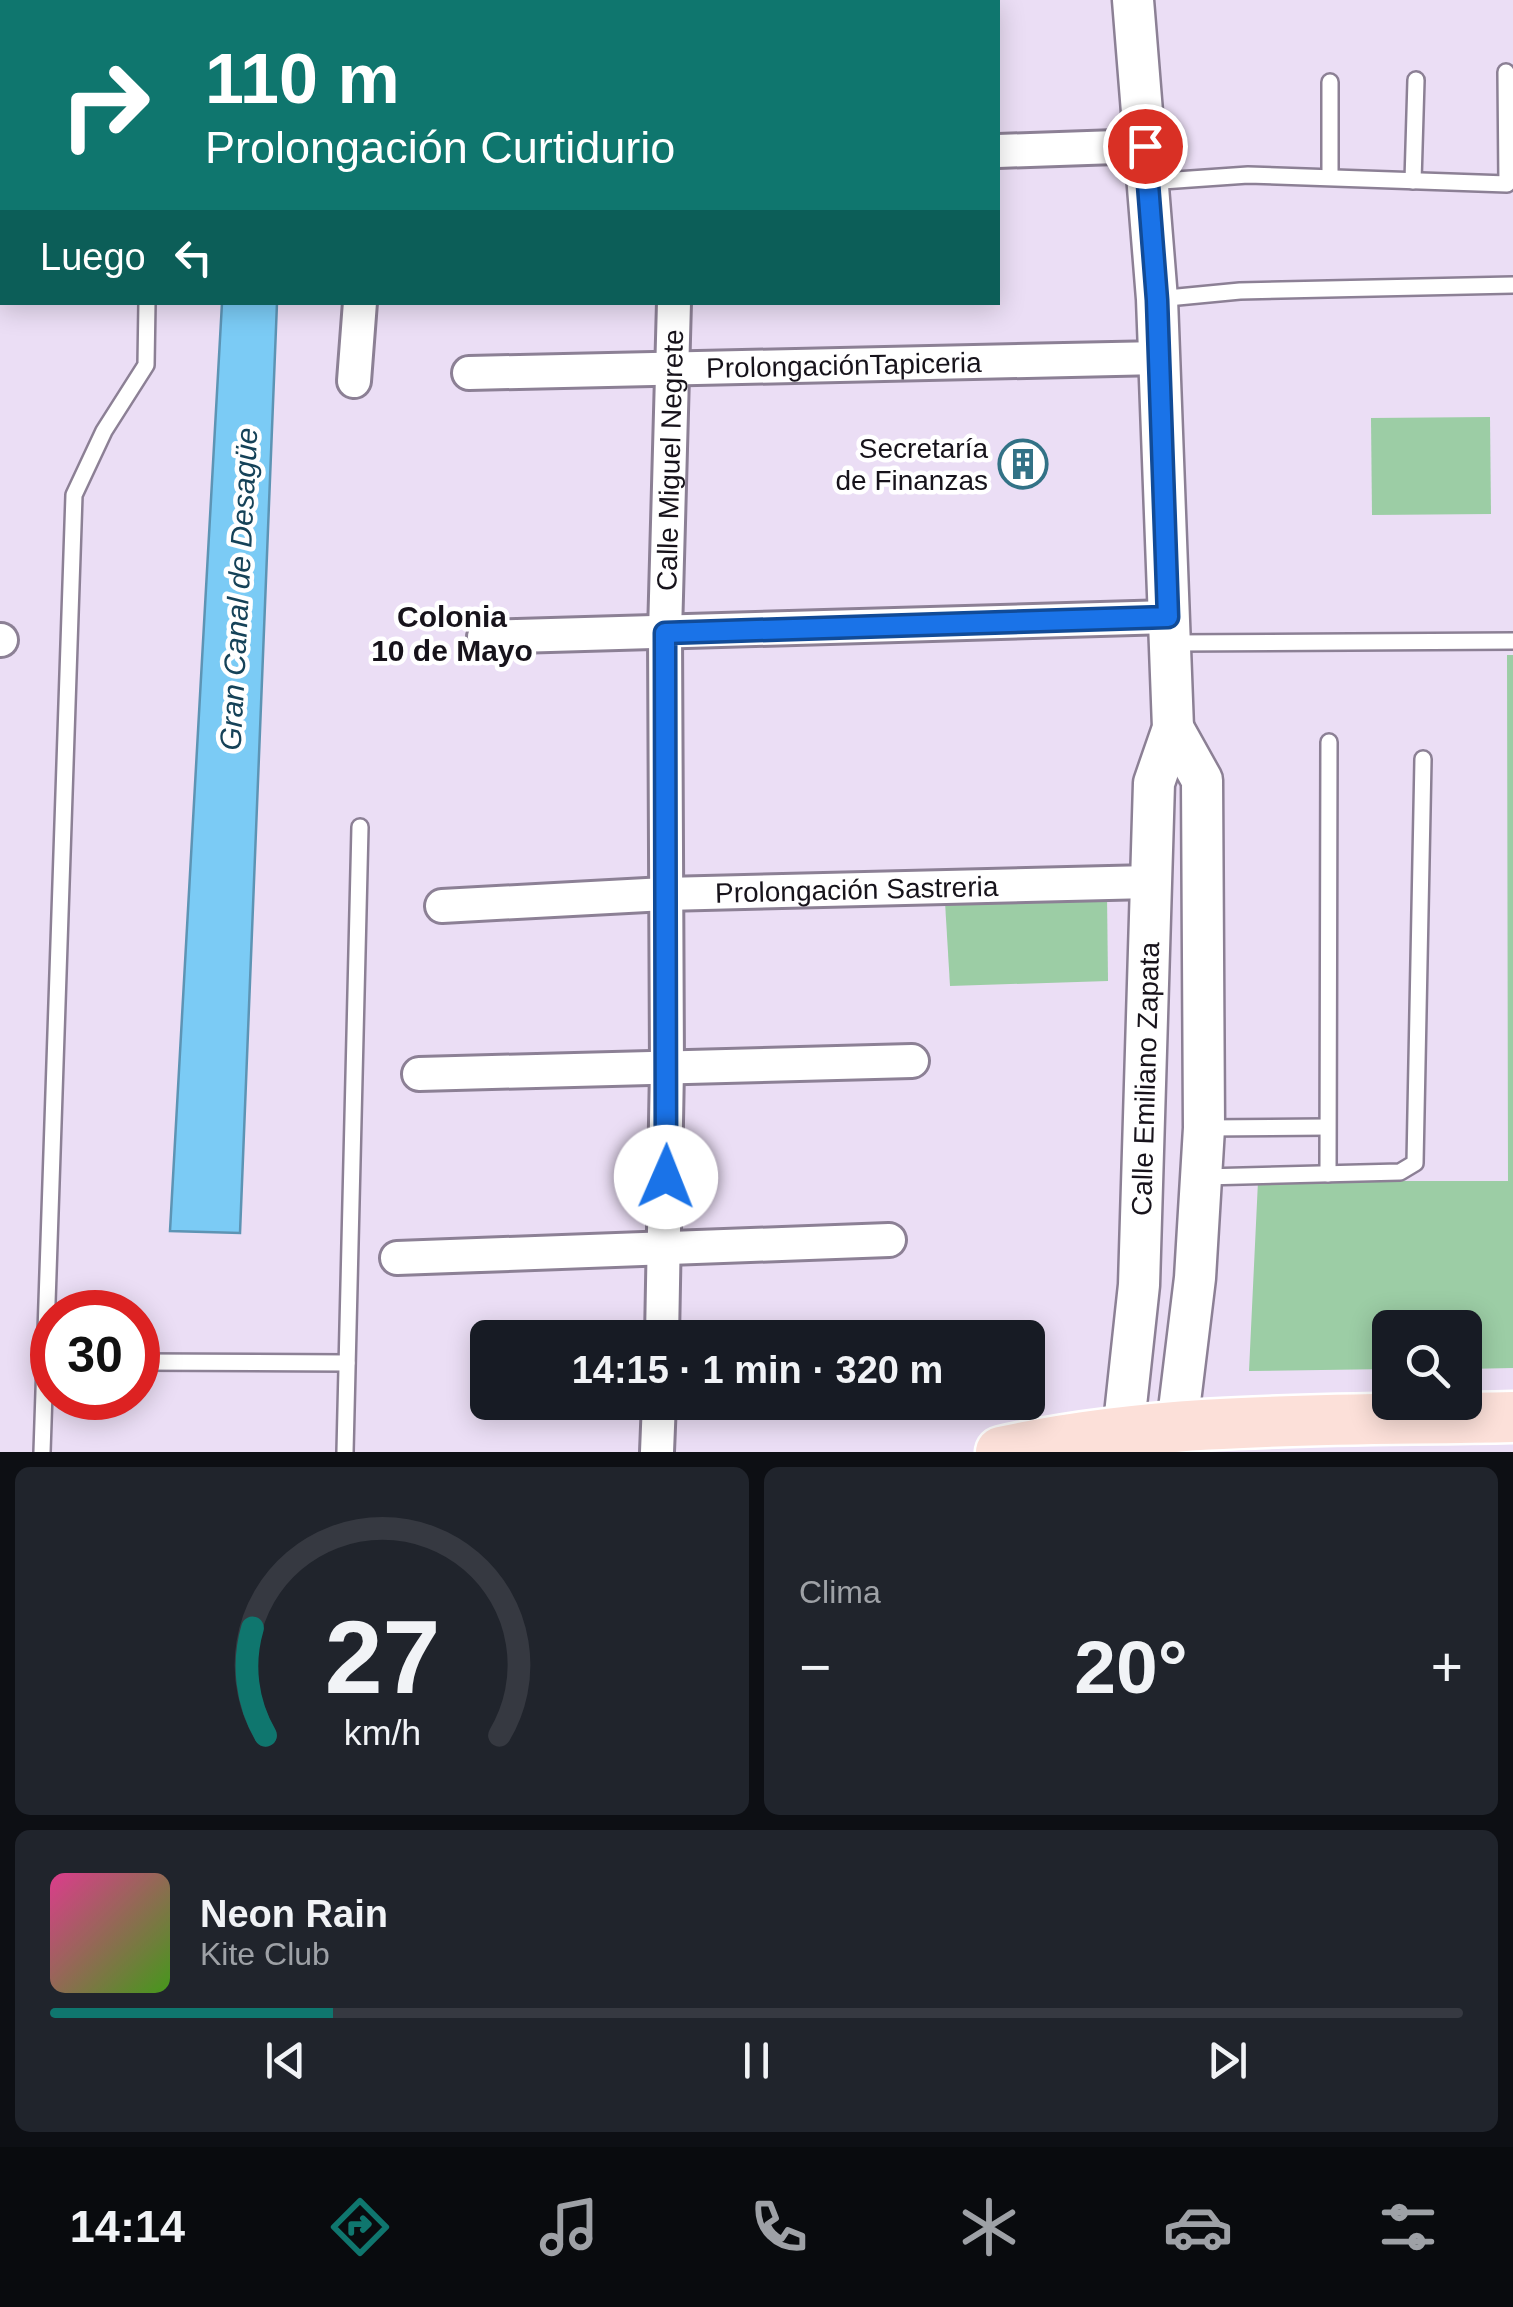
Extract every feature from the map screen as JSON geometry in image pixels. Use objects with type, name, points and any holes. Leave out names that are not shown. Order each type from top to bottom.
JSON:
[{"type":"main road","points":[[1001,1452],[1059,1439],[1177,1426],[1513,1417]]},
{"type":"street","name":"Calle Emiliano Zapata","points":[[1123,1433],[1140,1285],[1154,783],[1173,728],[1157,300],[1133,0]]},
{"type":"street","points":[[1000,151],[1147,164]]},
{"type":"street","points":[[354,381],[360,305]]},
{"type":"street","name":"Calle Miguel Negrete","points":[[663,1320],[667,1068],[665,633],[674,305]]},
{"type":"street","name":"ProlongaciónTapiceria","points":[[469,373],[673,372],[1160,358]]},
{"type":"street","points":[[484,637],[1168,630]]},
{"type":"street","name":"Calle Emiliano Zapata","points":[[1173,728],[1202,780],[1204,1128],[1204,1177],[1177,1426]]},
{"type":"street","name":"Prolongación Sastreria","points":[[442,906],[665,894],[1150,882]]},
{"type":"street","points":[[419,1074],[912,1061]]},
{"type":"street","points":[[397,1258],[888,1240]]},
{"type":"street","points":[[658,1452],[659,1420]]},
{"type":"lane","points":[[1147,164],[1248,175],[1510,184],[1506,72]]},
{"type":"lane","points":[[1413,181],[1416,80]]},
{"type":"lane","points":[[1330,82],[1330,177]]},
{"type":"lane","points":[[1157,300],[1240,291],[1513,285]]},
{"type":"lane","points":[[52,1290],[74,495],[104,431],[146,365],[148,305]]},
{"type":"lane","points":[[1168,630],[1513,641]]},
{"type":"lane","points":[[1328,1174],[1329,742]]},
{"type":"lane","points":[[1204,1177],[1400,1172],[1416,1163],[1423,759]]},
{"type":"lane","points":[[345,1452],[360,827]]},
{"type":"lane","points":[[1204,1128],[1328,1127]]},
{"type":"lane","points":[[160,1362],[347,1363]]},
{"type":"lane","points":[[42,1452],[46,1420]]},
{"type":"green space","points":[[1490,417],[1491,514],[1372,515],[1371,418]]},
{"type":"green space","points":[[1507,655],[1513,655],[1513,1368],[1482,1369],[1482,1310],[1372,1310],[1372,1369],[1249,1371],[1258,1181],[1508,1181]]},
{"type":"green space","points":[[1107,894],[1108,981],[950,986],[945,902]]},
{"type":"water","name":"Gran Canal de Desagüe","points":[[222,305],[277,305],[240,1233],[170,1231]]},
{"type":"place","name":"Secretaría de Finanzas","points":[[1023,464]]},
{"type":"district","name":"Colonia 10 de Mayo","points":[[452,634]]},
{"type":"route","points":[[666,1177],[665,633],[1168,617],[1157,300],[1145,146]]}]
